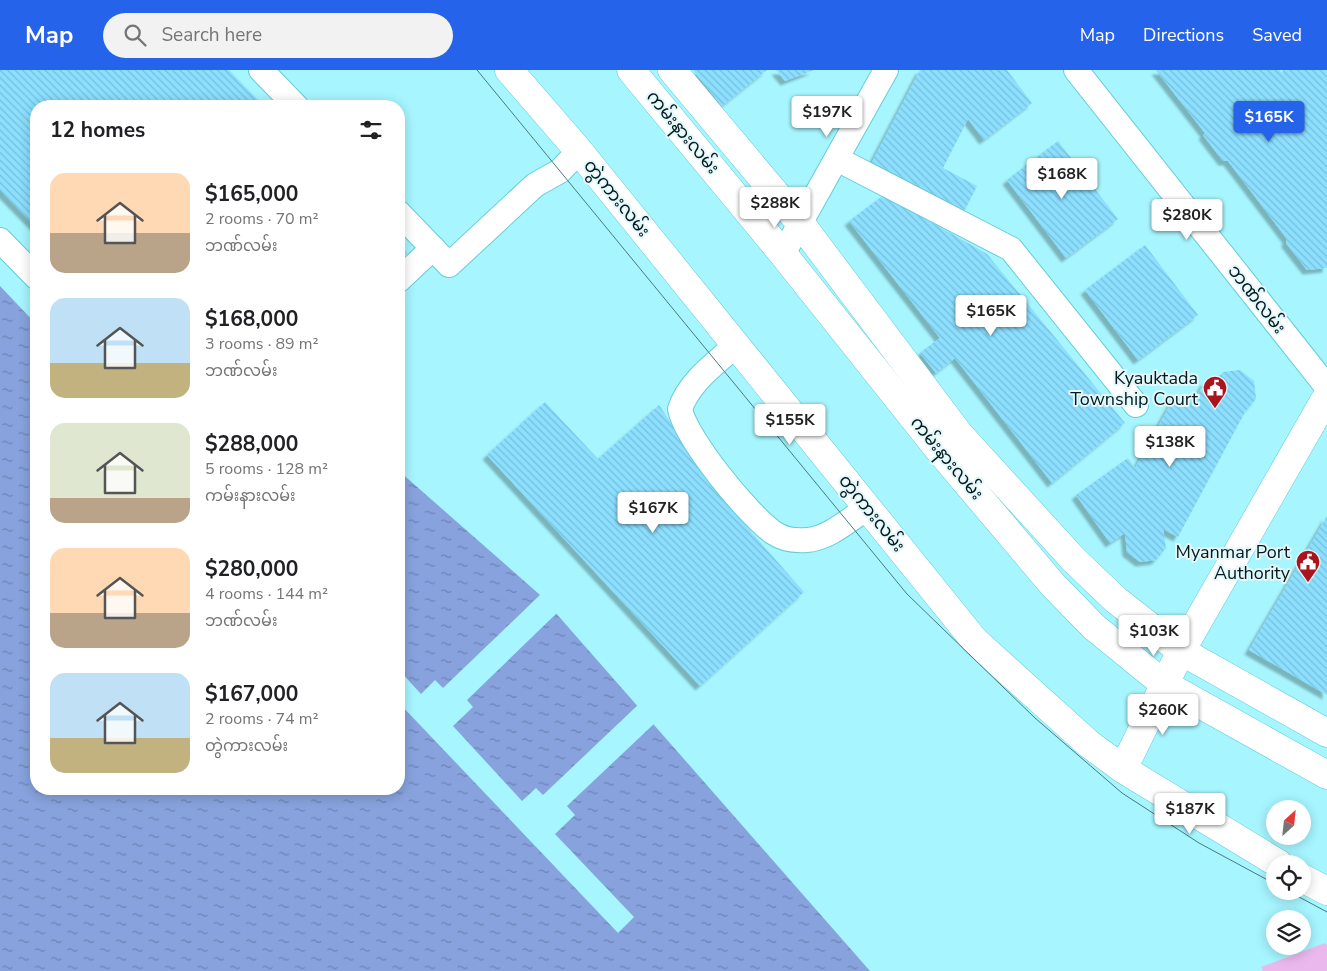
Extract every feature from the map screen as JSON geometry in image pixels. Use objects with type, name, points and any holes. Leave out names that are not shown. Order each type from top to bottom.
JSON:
[{"type":"main road","name":"တွဲကားလမ်း","points":[[509,70],[579,151],[975,641],[1089,744],[1123,769],[1266,856]]},
{"type":"main road","name":"ကမ်းနားလမ်း","points":[[631,70],[783,254],[949,442],[1116,600],[1181,651],[1327,733]]},
{"type":"main road","name":"ကမ်းနားလမ်း","points":[[672,70],[800,224],[949,442],[1053,585],[1094,627],[1164,684],[1327,775]]},
{"type":"main road","points":[[1123,769],[1181,651],[1327,396]]},
{"type":"main road","points":[[1311,883],[1327,891]]},
{"type":"street","points":[[261,70],[290,100]]},
{"type":"street","points":[[783,254],[886,70]]},
{"type":"street","name":"ဘဏ်လမ်း","points":[[1083,73],[1327,387]]},
{"type":"street","points":[[405,219],[449,265],[535,185],[560,171],[579,151]]},
{"type":"street","points":[[837,159],[1011,249],[1136,405]]},
{"type":"street","points":[[0,240],[30,271]]},
{"type":"street","points":[[405,274],[433,248]]},
{"type":"street","points":[[736,345],[692,386],[685,395],[680,409],[686,428],[738,499],[773,532],[782,537],[797,540],[819,538],[867,508]]},
{"type":"shaded area","points":[[1325,943],[1327,945],[1327,971],[1263,971],[1261,967],[1293,955],[1311,955],[1311,948]]},
{"type":"water","points":[[0,286],[30,318],[30,795],[405,795],[405,476],[540,595],[870,971],[0,971]]},
{"type":"pier","points":[[542,593],[559,611],[467,700],[473,707],[453,726],[522,801],[536,788],[543,795],[640,703],[656,722],[567,806],[575,815],[555,834],[634,917],[618,933],[405,709],[405,677],[421,694],[435,680],[443,688]]},
{"type":"building","points":[[0,70],[229,70],[258,100],[30,100],[30,221],[0,190]]},
{"type":"building","points":[[693,70],[767,70],[722,106]]},
{"type":"building","points":[[776,70],[814,70],[785,81]]},
{"type":"building","points":[[920,70],[1007,70],[1032,103],[984,140],[968,119],[943,168],[977,186],[965,210],[872,162]]},
{"type":"building","points":[[1156,70],[1279,70],[1282,73],[1283,70],[1327,70],[1327,268],[1307,270],[1286,243],[1287,239],[1228,161],[1223,161],[1203,135],[1205,133]]},
{"type":"building","points":[[1058,141],[1118,219],[1066,258],[1007,180]]},
{"type":"building","points":[[884,195],[987,254],[1125,423],[1052,483],[955,358],[936,373],[920,353],[940,338],[849,221]]},
{"type":"building","points":[[1145,245],[1198,315],[1138,360],[1085,290]]},
{"type":"building","points":[[1240,370],[1254,381],[1256,399],[1245,412],[1178,537],[1163,529],[1166,548],[1156,560],[1140,562],[1127,552],[1125,533],[1110,543],[1076,495],[1128,458],[1135,468],[1175,396],[1192,404],[1205,381],[1212,385],[1223,372]]},
{"type":"building","points":[[545,402],[598,459],[659,405],[702,469],[752,533],[804,592],[700,686],[487,455]]},
{"type":"building","name":"Myanmar Port Authority","points":[[1327,516],[1327,695],[1249,650]]},
{"type":"tram line","points":[[477,70],[907,594],[1035,718],[1122,793],[1199,843],[1266,879]]},
{"type":"tram line","points":[[1305,900],[1327,912]]},
{"type":"place","name":"Kyauktada Township Court","points":[[1215,409]]},
{"type":"place","name":"Myanmar Port Authority","points":[[1308,583]]}]
